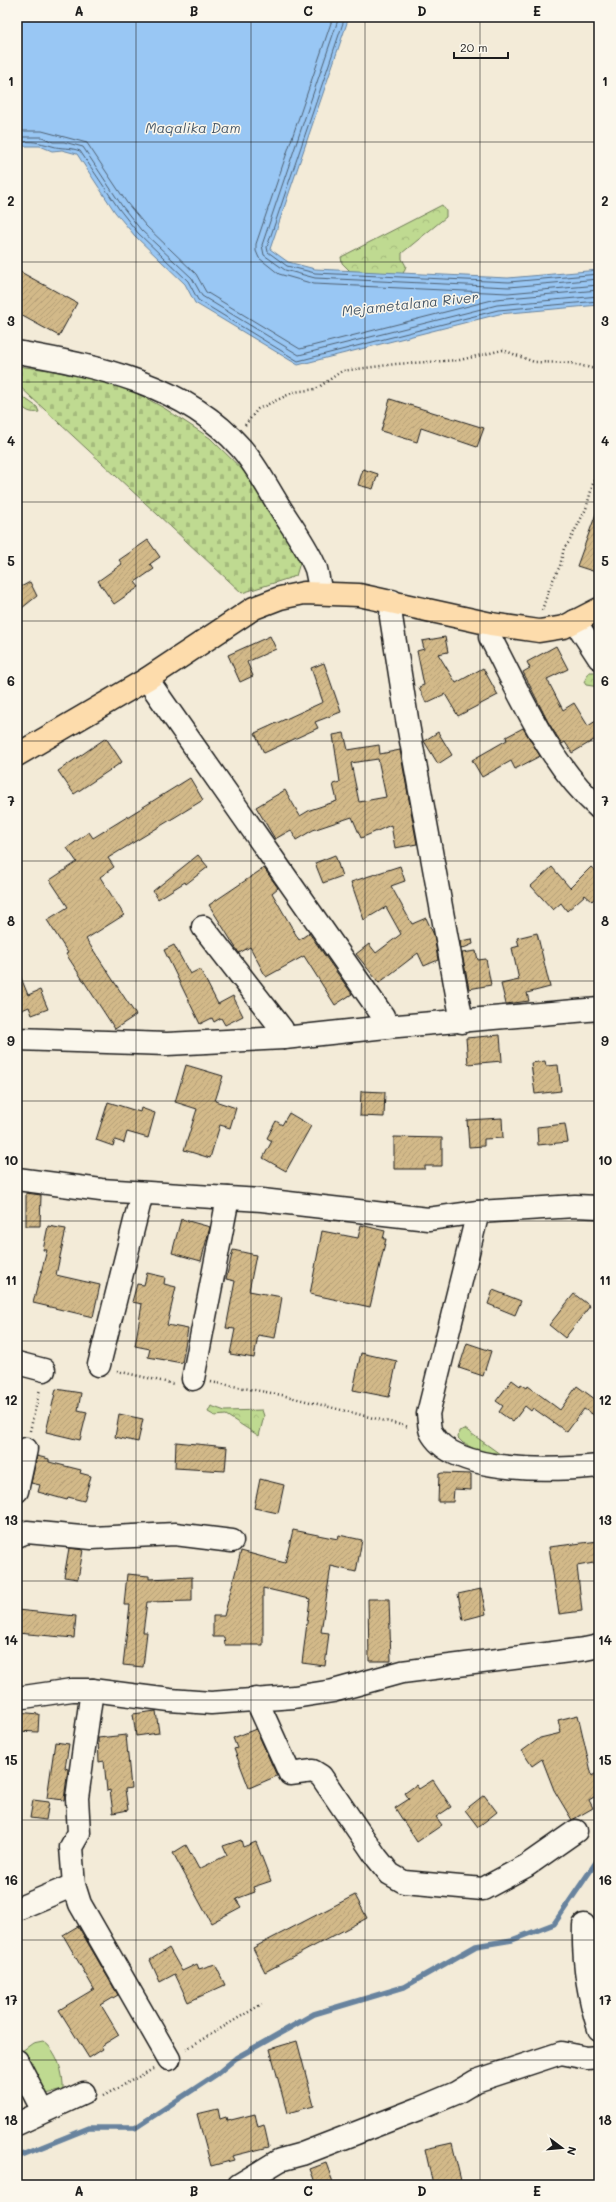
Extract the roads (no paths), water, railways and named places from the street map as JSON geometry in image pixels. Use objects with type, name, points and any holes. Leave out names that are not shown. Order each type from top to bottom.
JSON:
[{"type":"main road","points":[[17,755],[146,679],[254,608],[280,598],[304,593],[359,595],[392,601],[491,624],[539,631],[564,627],[599,609]]},
{"type":"street","points":[[17,352],[106,372],[157,389],[190,404],[229,436],[252,463],[301,542],[315,569],[321,593]]},
{"type":"street","points":[[392,601],[391,617],[407,719],[462,1022]]},
{"type":"street","points":[[575,621],[599,658]]},
{"type":"street","points":[[491,624],[490,637],[545,740],[584,795],[599,808]]},
{"type":"street","points":[[146,679],[383,1016],[386,1027]]},
{"type":"street","points":[[202,927],[282,1029],[284,1038]]},
{"type":"street","points":[[17,1039],[167,1044],[284,1038],[386,1027],[462,1022],[599,1009]]},
{"type":"street","points":[[17,1179],[101,1190],[262,1200],[428,1218],[478,1212],[574,1206],[599,1207]]},
{"type":"street","points":[[99,1365],[142,1193]]},
{"type":"street","points":[[193,1379],[228,1198]]},
{"type":"street","points":[[478,1212],[428,1414],[431,1432],[440,1444],[458,1454],[480,1462],[520,1469],[567,1469],[599,1466]]},
{"type":"street","points":[[17,1363],[44,1370]]},
{"type":"street","points":[[17,1491],[26,1449]]},
{"type":"street","points":[[17,1536],[27,1532],[92,1538],[175,1534],[232,1541]]},
{"type":"street","points":[[17,1698],[72,1690],[92,1690],[190,1702],[211,1703],[294,1697],[332,1691],[402,1672],[585,1650],[599,1646]]},
{"type":"street","points":[[92,1690],[77,1798],[79,1833],[71,1847],[74,1885],[80,1904],[169,2059]]},
{"type":"street","points":[[256,1699],[290,1774],[313,1771],[321,1776],[390,1874],[404,1882],[483,1888],[526,1866],[576,1831]]},
{"type":"street","points":[[17,1909],[74,1885]]},
{"type":"street","points":[[584,1925],[584,1947],[590,2001],[599,2029]]},
{"type":"street","points":[[239,2185],[280,2160],[302,2154],[418,2109],[456,2093],[476,2081],[561,2053],[587,2058],[599,2057]]},
{"type":"street","points":[[17,2061],[43,2112]]},
{"type":"street","points":[[17,2124],[84,2093]]},
{"type":"water","name":"Maqalika Dam","points":[[17,17],[349,17],[270,249],[288,262],[315,269],[508,278],[599,270],[599,305],[499,314],[298,365],[195,303],[185,284],[135,236],[115,212],[77,154],[62,150],[52,151],[40,146],[17,146]]},
{"type":"waterway","points":[[17,2157],[89,2128],[135,2128],[217,2074],[236,2058],[314,2014],[404,1987],[476,1946],[512,1940],[554,1924],[599,1858]]},
{"type":"water label","name":"Mejametalana River","points":[[410,304]]}]
